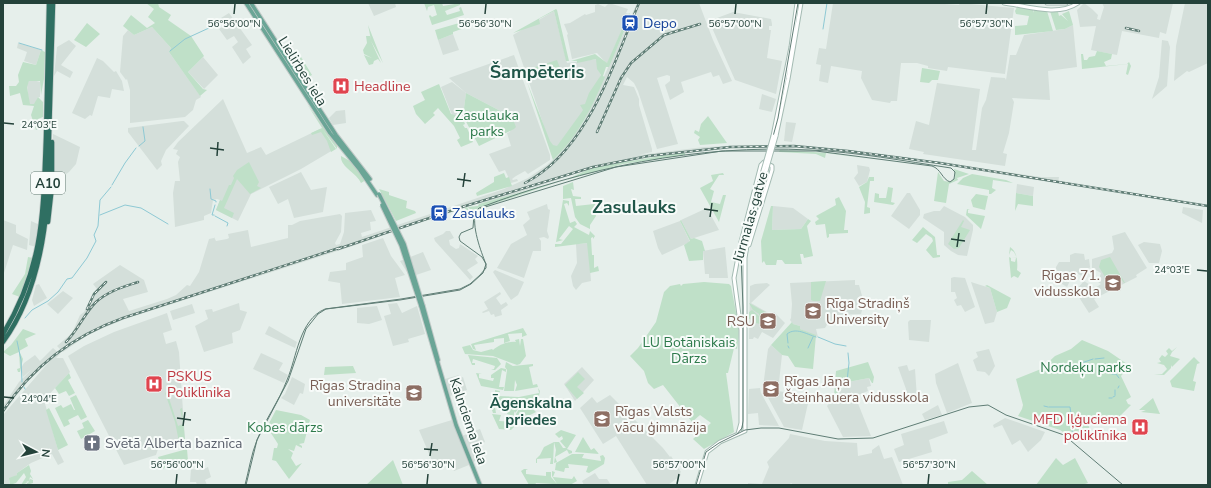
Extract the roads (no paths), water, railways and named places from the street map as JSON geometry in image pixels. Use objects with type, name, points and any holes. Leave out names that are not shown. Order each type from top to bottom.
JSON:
[{"type":"highway","name":"A10","points":[[3,334],[22,301],[28,284],[42,225],[49,3]]},
{"type":"highway","points":[[3,342],[26,303],[37,268],[50,215],[53,149],[50,120],[53,3]]},
{"type":"main road","name":"Lielirbes iela","points":[[246,3],[320,115]]},
{"type":"main road","name":"Lielirbes iela","points":[[251,3],[323,120],[378,194]]},
{"type":"main road","name":"Jūrmalas gatve","points":[[774,136],[786,75],[797,3]]},
{"type":"main road","name":"Jūrmalas gatve","points":[[738,434],[745,431],[746,253],[750,227],[788,78],[801,3]]},
{"type":"main road","points":[[1004,3],[1060,10],[1070,8],[1078,3]]},
{"type":"main road","points":[[1047,3],[1066,3]]},
{"type":"main road","points":[[740,249],[761,165],[764,162],[769,163],[772,166],[772,170],[746,253]]},
{"type":"main road","name":"Kalnciema iela","points":[[378,194],[401,245],[422,306],[456,425],[480,485]]},
{"type":"main road","name":"Jūrmalas gatve","points":[[738,434],[741,428],[741,330],[734,278],[740,249],[758,196]]},
{"type":"main road","points":[[738,257],[742,255],[746,258]]},
{"type":"main road","points":[[739,307],[742,314],[746,312]]},
{"type":"main road","points":[[697,485],[707,452],[720,442],[738,434]]},
{"type":"waterway","points":[[823,29],[827,3]]},
{"type":"waterway","points":[[170,51],[185,39],[209,28]]},
{"type":"waterway","points":[[19,43],[42,50]]},
{"type":"waterway","points":[[139,146],[145,141],[143,127]]},
{"type":"waterway","points":[[112,185],[136,148]]},
{"type":"waterway","points":[[25,318],[32,310],[48,301],[58,292],[67,279],[72,278],[87,258],[96,241],[94,235],[98,226],[100,200],[111,187]]},
{"type":"waterway","points":[[210,189],[211,199],[216,202]]},
{"type":"waterway","points":[[100,215],[125,205],[141,208],[168,224]]},
{"type":"waterway","points":[[214,215],[212,215],[215,205]]},
{"type":"waterway","points":[[215,216],[228,223],[227,226]]},
{"type":"waterway","points":[[788,343],[787,334],[794,331],[816,337]]},
{"type":"waterway","points":[[808,348],[813,337]]},
{"type":"waterway","points":[[818,337],[835,344],[846,346]]},
{"type":"waterway","points":[[17,341],[21,360],[22,382]]},
{"type":"waterway","points":[[847,381],[849,363],[848,353]]},
{"type":"waterway","points":[[1095,359],[1104,358]]},
{"type":"waterway","points":[[1073,366],[1093,359]]},
{"type":"waterway","points":[[1050,368],[1054,370],[1071,367]]},
{"type":"waterway","points":[[1112,374],[1116,374],[1119,378]]},
{"type":"waterway","points":[[1115,390],[1115,395]]},
{"type":"waterway","points":[[1044,406],[1048,407]]},
{"type":"waterway","points":[[1049,407],[1070,407],[1071,414]]},
{"type":"waterway","points":[[1071,416],[1072,423]]},
{"type":"waterway","points":[[1078,416],[1079,424]]},
{"type":"waterway","points":[[1072,425],[1073,433]]},
{"type":"tram line","points":[[737,434],[742,428],[743,421],[743,307],[741,255],[778,118],[798,3]]},
{"type":"tram line","points":[[245,485],[257,440],[284,388],[304,330],[316,314],[325,309],[401,299],[460,289],[470,284],[480,275],[486,268],[486,264],[482,257],[460,241],[459,237],[461,233],[473,228],[474,214],[479,208],[559,181],[600,170],[642,162],[683,155],[725,151],[768,149],[810,150],[845,153],[951,168],[955,172],[954,179],[950,182],[947,181],[937,169],[932,166],[816,151],[722,151],[616,167],[482,208],[476,212],[475,224],[477,238],[486,264],[483,273],[471,284],[460,290],[400,300],[326,309],[318,314],[306,329],[288,381],[257,440],[246,485]]},
{"type":"tram line","points":[[696,485],[706,452],[719,443],[745,430],[779,428],[838,439],[873,438],[969,407],[988,405],[1006,415],[1064,435],[1123,485]]},
{"type":"railway","points":[[525,183],[547,169],[566,150],[582,128],[596,104],[608,78],[639,3]]},
{"type":"railway","points":[[597,132],[621,78],[631,63],[664,35],[700,24]]},
{"type":"railway","points":[[1126,28],[1139,31]]},
{"type":"railway","points":[[338,249],[462,207],[593,167],[648,156],[730,147],[794,146],[848,151],[940,163],[1208,206]]},
{"type":"railway","points":[[3,411],[27,380],[55,355],[87,334],[105,325],[342,247]]},
{"type":"railway","points":[[87,309],[94,294],[106,282]]},
{"type":"railway","points":[[66,342],[96,302],[111,292],[138,282]]},
{"type":"place","name":"Depo","points":[[630,23]]},
{"type":"place","name":"Headline","points":[[341,86]]},
{"type":"place","name":"Zasulauks","points":[[439,213]]},
{"type":"place","name":"Rīgas 71. vidusskola","points":[[1113,283]]},
{"type":"place","name":"Rīga Stradiņš University","points":[[813,311]]},
{"type":"place","name":"RSU","points":[[768,321]]},
{"type":"place","name":"PSKUS Poliklīnika","points":[[154,384]]},
{"type":"place","name":"Rīgas Jāņa Šteinhauera vidusskola","points":[[771,389]]},
{"type":"place","name":"Rīgas Stradiņa universitāte","points":[[414,393]]},
{"type":"place","name":"Rīgas Valsts vācu ģimnāzija","points":[[602,419]]},
{"type":"place","name":"MFD Iļģuciema poliklīnika","points":[[1140,427]]},
{"type":"place","name":"Svētā Alberta baznīca","points":[[92,443]]},
{"type":"district","name":"Šampēteris","points":[[537,72]]},
{"type":"district","name":"Zasulauks","points":[[634,207]]},
{"type":"district","name":"Āgenskalna priedes","points":[[531,412]]},
{"type":"park label","name":"Zasulauka parks","points":[[487,124]]},
{"type":"park label","name":"LU Botāniskais Dārzs","points":[[689,350]]},
{"type":"park label","name":"Nordeķu parks","points":[[1086,367]]},
{"type":"park label","name":"Kobes dārzs","points":[[285,427]]}]
